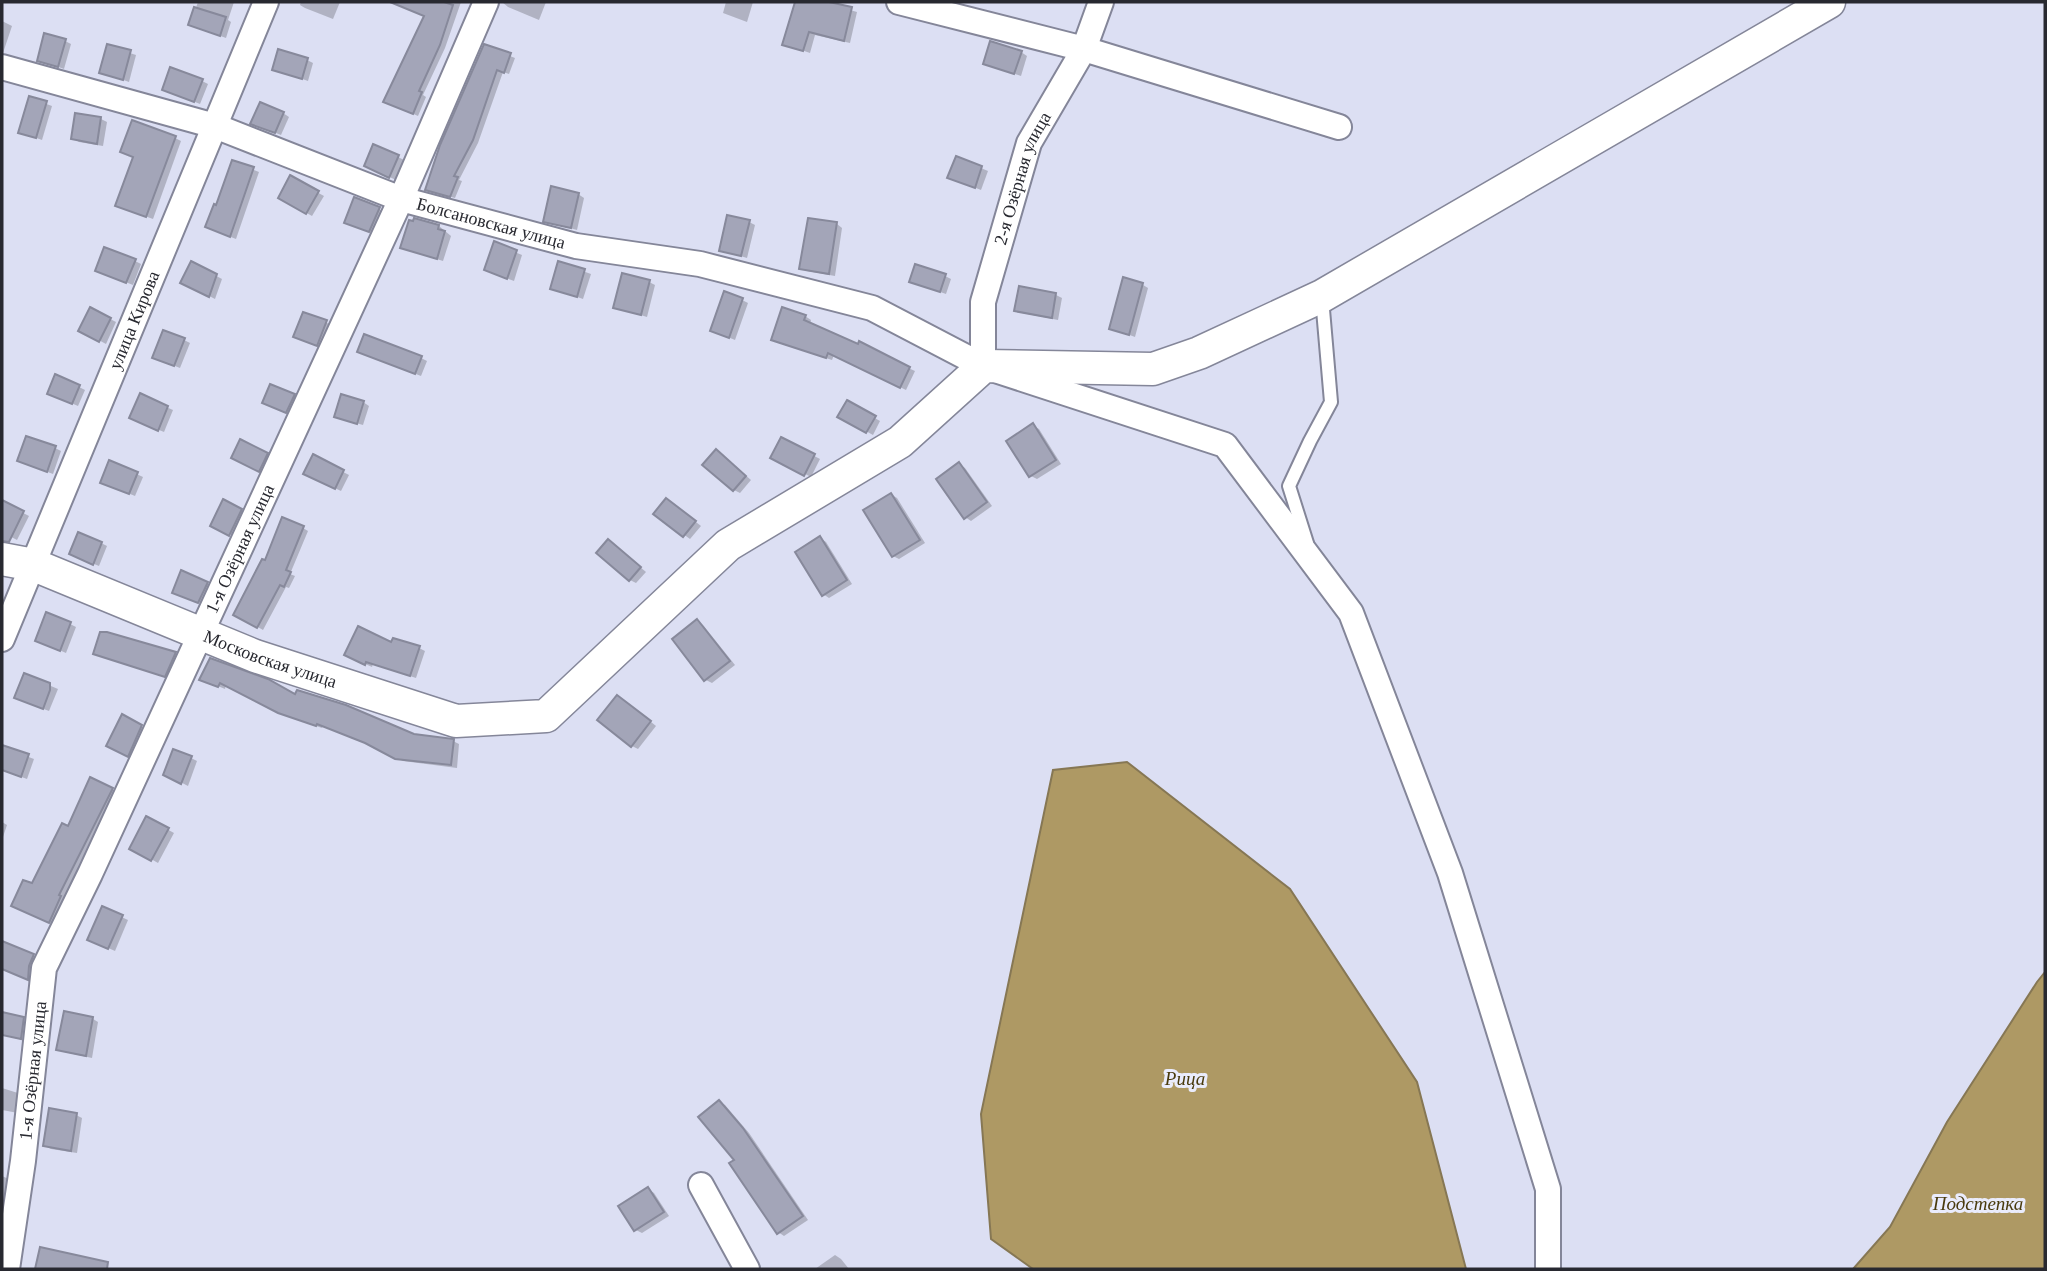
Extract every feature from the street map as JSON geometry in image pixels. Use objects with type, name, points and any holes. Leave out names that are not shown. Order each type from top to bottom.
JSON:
[{"type":"street","name":"улица Кирова","points":[[2,639],[266,2]]},
{"type":"street","name":"1-я Озёрная улица","points":[[7,1269],[23,1161],[44,968],[90,874],[401,199],[486,2]]},
{"type":"street","points":[[899,2],[1084,48],[1339,127]]},
{"type":"street","name":"2-я Озёрная улица","points":[[984,366],[983,302],[1028,143],[1084,48],[1101,2]]},
{"type":"street","points":[[984,366],[1153,369],[1199,353],[1322,296],[1829,2]]},
{"type":"street","name":"Болсановская улица","points":[[2,67],[215,126],[401,199],[576,246],[700,264],[872,308],[984,366],[1225,445],[1350,613],[1450,873],[1548,1189],[1548,1269]]},
{"type":"street","name":"Московская улица","points":[[2,559],[34,565],[255,656],[456,721],[546,716],[728,545],[900,442],[984,366]]},
{"type":"street","points":[[701,1185],[747,1269]]},
{"type":"lane","points":[[1314,564],[1289,486],[1331,402],[1322,296]]},
{"type":"water","name":"Рица","points":[[1127,762],[1290,889],[1417,1082],[1466,1269],[1033,1269],[991,1239],[981,1114],[1053,770]]},
{"type":"water","name":"Подстепка","points":[[2045,972],[2045,1269],[1853,1269],[1890,1227],[1947,1122]]},
{"type":"building","points":[[390,2],[444,2],[453,5],[440,45],[419,91],[422,92],[413,114],[383,102],[424,16]]},
{"type":"building","points":[[795,2],[829,2],[852,7],[844,41],[809,32],[803,51],[782,45]]},
{"type":"building","points":[[194,7],[226,17],[220,36],[188,25]]},
{"type":"building","points":[[44,33],[66,39],[58,67],[37,61]]},
{"type":"building","points":[[990,41],[1022,51],[1014,74],[983,64]]},
{"type":"building","points":[[107,44],[131,50],[123,80],[99,73]]},
{"type":"building","points":[[484,44],[511,53],[504,73],[497,70],[473,140],[454,176],[458,177],[450,197],[425,190],[440,145]]},
{"type":"building","points":[[278,49],[308,58],[302,79],[272,70]]},
{"type":"building","points":[[170,67],[203,79],[194,102],[162,90]]},
{"type":"building","points":[[29,96],[47,101],[36,138],[18,133]]},
{"type":"building","points":[[260,102],[284,112],[275,133],[250,124]]},
{"type":"building","points":[[75,113],[101,117],[97,144],[71,139]]},
{"type":"building","points":[[132,120],[176,136],[146,217],[115,206],[133,157],[120,152]]},
{"type":"building","points":[[373,144],[399,155],[389,178],[364,166]]},
{"type":"building","points":[[956,156],[982,166],[975,188],[947,178]]},
{"type":"building","points":[[232,160],[254,167],[230,237],[205,227]]},
{"type":"building","points":[[290,175],[319,191],[306,214],[278,198]]},
{"type":"building","points":[[551,186],[579,193],[571,228],[543,222]]},
{"type":"building","points":[[354,197],[380,207],[369,232],[344,223]]},
{"type":"building","points":[[727,215],[750,220],[741,256],[719,251]]},
{"type":"building","points":[[414,218],[439,225],[438,229],[445,231],[437,259],[400,248],[409,220],[413,221]]},
{"type":"building","points":[[808,218],[837,222],[829,274],[799,269]]},
{"type":"building","points":[[494,241],[517,250],[507,279],[484,270]]},
{"type":"building","points":[[104,247],[136,259],[126,283],[95,271]]},
{"type":"building","points":[[191,261],[217,274],[209,297],[180,283]]},
{"type":"building","points":[[558,261],[585,269],[577,297],[550,289]]},
{"type":"building","points":[[915,264],[946,274],[940,292],[909,282]]},
{"type":"building","points":[[622,273],[650,280],[641,315],[613,308]]},
{"type":"building","points":[[1123,277],[1143,283],[1129,335],[1109,329]]},
{"type":"building","points":[[1019,286],[1056,293],[1052,318],[1014,311]]},
{"type":"building","points":[[724,291],[743,298],[729,338],[710,331]]},
{"type":"building","points":[[90,307],[111,318],[99,342],[78,331]]},
{"type":"building","points":[[782,307],[806,315],[804,320],[858,344],[859,341],[910,367],[900,388],[828,353],[826,358],[771,340]]},
{"type":"building","points":[[303,312],[327,320],[317,346],[293,337]]},
{"type":"building","points":[[163,330],[185,338],[174,366],[152,358]]},
{"type":"building","points":[[364,334],[422,356],[415,374],[357,352]]},
{"type":"building","points":[[55,374],[80,385],[72,404],[47,394]]},
{"type":"building","points":[[270,384],[295,394],[286,413],[262,403]]},
{"type":"building","points":[[140,393],[168,406],[158,431],[129,418]]},
{"type":"building","points":[[341,394],[364,401],[357,424],[334,417]]},
{"type":"building","points":[[847,400],[876,416],[866,433],[837,417]]},
{"type":"building","points":[[1033,423],[1056,460],[1029,477],[1006,441]]},
{"type":"building","points":[[26,436],[56,446],[47,472],[17,461]]},
{"type":"building","points":[[781,437],[815,454],[804,476],[770,458]]},
{"type":"building","points":[[240,439],[268,453],[259,472],[231,458]]},
{"type":"building","points":[[716,449],[746,476],[733,491],[702,465]]},
{"type":"building","points":[[313,454],[344,470],[335,489],[303,474]]},
{"type":"building","points":[[109,460],[138,472],[129,494],[100,483]]},
{"type":"building","points":[[959,462],[987,502],[964,519],[936,479]]},
{"type":"building","points":[[891,493],[920,540],[892,557],[863,510]]},
{"type":"building","points":[[666,498],[696,521],[683,537],[653,514]]},
{"type":"building","points":[[223,499],[242,509],[229,536],[210,526]]},
{"type":"building","points":[[2,500],[24,511],[9,542],[2,541]]},
{"type":"building","points":[[282,517],[304,526],[286,570],[291,572],[284,587],[280,585],[257,628],[233,615],[262,559],[265,560]]},
{"type":"building","points":[[78,532],[102,542],[93,565],[69,554]]},
{"type":"building","points":[[820,536],[847,580],[822,596],[795,552]]},
{"type":"building","points":[[608,539],[641,567],[629,581],[596,553]]},
{"type":"building","points":[[181,570],[208,582],[198,603],[172,593]]},
{"type":"building","points":[[46,612],[71,622],[60,651],[35,641]]},
{"type":"building","points":[[697,619],[730,661],[704,681],[672,639]]},
{"type":"building","points":[[358,626],[391,642],[393,638],[420,646],[410,676],[366,662],[365,665],[344,655]]},
{"type":"building","points":[[100,632],[176,652],[165,677],[93,654]]},
{"type":"building","points":[[210,658],[268,679],[295,694],[297,690],[346,705],[414,734],[454,739],[451,765],[395,759],[365,743],[317,724],[316,726],[278,713],[220,683],[218,687],[199,680]]},
{"type":"building","points":[[24,673],[50,683],[43,709],[14,698]]},
{"type":"building","points":[[617,695],[651,721],[631,747],[597,720]]},
{"type":"building","points":[[122,714],[142,725],[128,757],[106,746]]},
{"type":"building","points":[[2,745],[29,754],[21,777],[2,770]]},
{"type":"building","points":[[173,749],[192,756],[181,784],[163,775]]},
{"type":"building","points":[[90,777],[113,788],[59,895],[61,896],[49,923],[11,906],[23,880],[32,883],[62,823],[68,826]]},
{"type":"building","points":[[146,816],[169,828],[151,861],[129,849]]},
{"type":"building","points":[[102,906],[123,915],[108,949],[87,940]]},
{"type":"building","points":[[2,941],[34,954],[29,966],[28,980],[2,969]]},
{"type":"building","points":[[64,1011],[93,1017],[86,1056],[56,1050]]},
{"type":"building","points":[[2,1012],[24,1017],[21,1039],[2,1035]]},
{"type":"building","points":[[719,1100],[743,1128],[803,1216],[777,1234],[729,1163],[734,1160],[698,1117]]},
{"type":"building","points":[[49,1108],[77,1113],[71,1151],[43,1146]]},
{"type":"building","points":[[648,1187],[664,1212],[634,1231],[618,1206]]},
{"type":"building","points":[[40,1247],[108,1262],[107,1269],[35,1269]]}]
